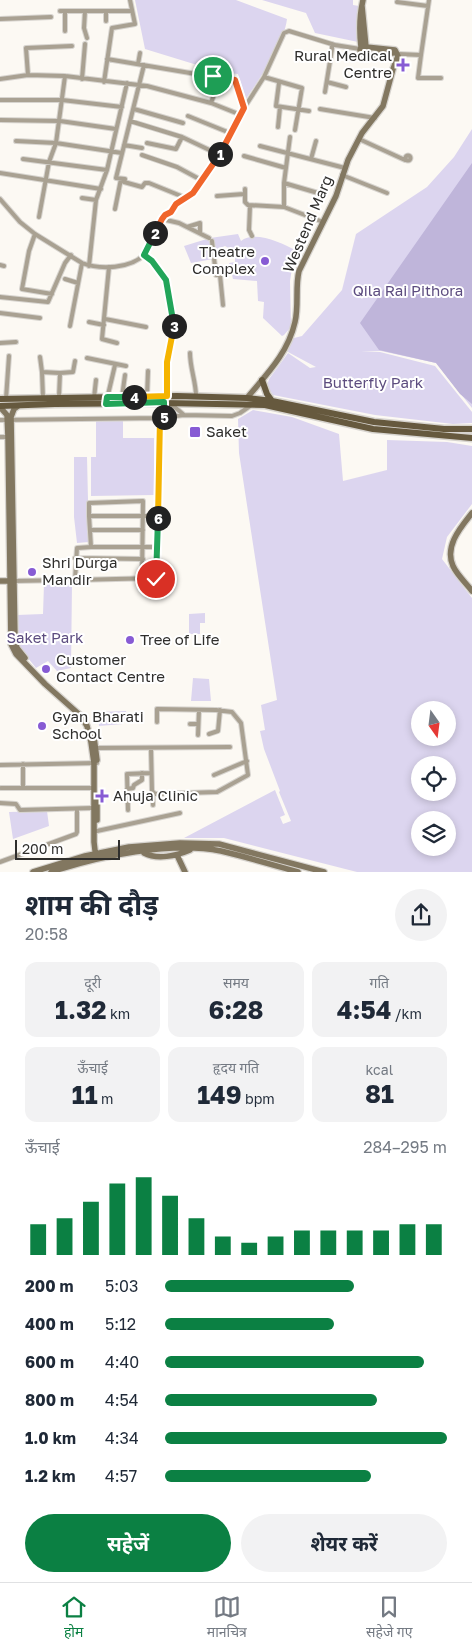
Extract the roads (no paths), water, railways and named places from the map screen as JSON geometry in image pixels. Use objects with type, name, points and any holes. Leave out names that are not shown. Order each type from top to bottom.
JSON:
[{"type":"main road","points":[[262,380],[267,394],[272,401]]},
{"type":"main road","points":[[3,399],[59,397],[107,400],[122,397],[147,397],[167,400],[196,396],[247,398],[272,401],[374,422],[444,429],[472,429]]},
{"type":"main road","points":[[0,407],[107,400],[167,400],[265,405],[374,429],[472,438]]},
{"type":"street","points":[[104,82],[112,28],[135,24],[130,0]]},
{"type":"street","points":[[429,0],[418,78],[441,78]]},
{"type":"street","points":[[397,2],[428,6]]},
{"type":"street","points":[[362,3],[363,49]]},
{"type":"street","points":[[60,11],[132,11]]},
{"type":"street","points":[[65,31],[66,11]]},
{"type":"street","points":[[85,11],[84,28],[87,38]]},
{"type":"street","points":[[106,11],[106,21]]},
{"type":"street","points":[[0,18],[51,16]]},
{"type":"street","points":[[0,199],[20,222],[35,234],[82,263],[89,266],[128,264],[144,255],[165,215],[171,212],[176,204],[186,198],[203,180],[220,155],[244,108],[264,77],[284,33],[289,31],[332,44],[363,49],[389,49],[396,51],[397,57],[421,54]]},
{"type":"street","points":[[82,79],[85,44]]},
{"type":"street","points":[[325,92],[332,44]]},
{"type":"street","points":[[28,75],[26,48],[72,46]]},
{"type":"street","points":[[138,64],[140,53]]},
{"type":"street","name":"Westend Marg","points":[[247,398],[281,358],[295,323],[296,280],[299,271],[336,196],[345,168],[359,139],[383,106],[397,57]]},
{"type":"street","points":[[108,59],[235,80],[244,108]]},
{"type":"street","points":[[144,65],[116,178],[125,179],[124,182],[142,187],[145,183],[149,183],[186,198]]},
{"type":"street","points":[[0,79],[28,75],[64,76],[104,82],[127,83],[160,89],[211,103],[241,115]]},
{"type":"street","points":[[39,217],[45,180],[56,143],[60,121],[64,76]]},
{"type":"street","points":[[264,77],[279,83],[302,88],[295,130]]},
{"type":"street","points":[[211,103],[220,78]]},
{"type":"street","points":[[327,82],[346,87]]},
{"type":"street","points":[[89,266],[96,200],[107,170],[127,83]]},
{"type":"street","points":[[279,83],[276,106],[309,112]]},
{"type":"street","points":[[0,100],[62,100],[122,107]]},
{"type":"street","points":[[278,127],[280,108]]},
{"type":"street","points":[[134,109],[183,124]]},
{"type":"street","points":[[320,109],[376,118]]},
{"type":"street","points":[[188,116],[230,133]]},
{"type":"street","points":[[0,120],[60,121],[116,129]]},
{"type":"street","points":[[130,121],[182,136],[220,155]]},
{"type":"street","points":[[147,143],[176,149],[182,136]]},
{"type":"street","points":[[284,207],[284,183],[290,137]]},
{"type":"street","points":[[359,139],[405,160]]},
{"type":"street","points":[[16,140],[56,143],[122,153]]},
{"type":"street","points":[[311,159],[316,141]]},
{"type":"street","points":[[124,144],[142,148]]},
{"type":"street","points":[[260,146],[345,168]]},
{"type":"street","points":[[142,155],[177,167],[203,180]]},
{"type":"street","points":[[244,156],[286,168]]},
{"type":"street","points":[[23,159],[107,170]]},
{"type":"street","points":[[211,168],[217,171]]},
{"type":"street","points":[[0,173],[100,190]]},
{"type":"street","points":[[342,176],[386,193]]},
{"type":"street","points":[[115,209],[121,178]]},
{"type":"street","points":[[284,183],[318,193]]},
{"type":"street","points":[[245,189],[244,202],[248,206],[284,207],[323,222]]},
{"type":"street","points":[[217,196],[244,194]]},
{"type":"street","points":[[82,198],[96,200]]},
{"type":"street","points":[[250,206],[249,230],[252,236]]},
{"type":"street","points":[[162,219],[179,223],[200,232],[211,240],[216,276],[220,275],[224,305]]},
{"type":"street","points":[[187,227],[196,222],[200,223],[200,232]]},
{"type":"street","points":[[35,234],[29,251],[22,288],[52,294]]},
{"type":"street","points":[[144,255],[152,261],[166,280],[174,321],[173,336],[167,362],[167,400],[162,418],[158,547],[156,579],[75,580],[76,549],[91,546],[158,547]]},
{"type":"street","points":[[0,297],[49,301],[71,256]]},
{"type":"street","points":[[70,326],[82,263]]},
{"type":"street","points":[[109,266],[102,340],[117,343]]},
{"type":"street","points":[[65,280],[78,283]]},
{"type":"street","points":[[0,313],[40,318]]},
{"type":"street","points":[[105,319],[146,327]]},
{"type":"street","points":[[89,322],[104,325]]},
{"type":"street","points":[[0,343],[16,342]]},
{"type":"street","points":[[190,353],[190,364],[196,396]]},
{"type":"street","points":[[3,399],[9,356]]},
{"type":"street","points":[[40,357],[43,398]]},
{"type":"street","points":[[87,358],[126,366]]},
{"type":"street","points":[[42,372],[73,372],[75,361]]},
{"type":"street","points":[[107,400],[115,365]]},
{"type":"street","points":[[147,397],[148,371]]},
{"type":"street","points":[[59,397],[60,373]]},
{"type":"street","points":[[122,397],[125,375]]},
{"type":"street","points":[[94,398],[96,380]]},
{"type":"street","points":[[167,400],[184,415]]},
{"type":"street","points":[[0,420],[162,418],[184,415],[232,416],[252,405]]},
{"type":"street","points":[[11,465],[8,437],[9,419],[18,406]]},
{"type":"street","points":[[0,407],[6,412],[9,419],[12,547],[11,642],[13,650],[45,684],[81,716],[87,726],[94,745],[97,856]]},
{"type":"street","points":[[0,437],[8,437]]},
{"type":"street","points":[[91,546],[89,503],[143,501],[142,579]]},
{"type":"street","points":[[472,513],[453,541],[450,554],[453,567],[472,590]]},
{"type":"street","points":[[90,516],[158,516]]},
{"type":"street","points":[[90,530],[143,530]]},
{"type":"street","points":[[75,558],[143,559]]},
{"type":"street","points":[[0,581],[66,580]]},
{"type":"street","points":[[153,793],[218,792],[247,776],[248,773],[241,723],[232,712],[220,710],[157,709],[157,722]]},
{"type":"street","points":[[198,735],[199,710]]},
{"type":"street","points":[[209,734],[218,731],[220,710]]},
{"type":"street","points":[[190,724],[198,724]]},
{"type":"street","points":[[94,745],[151,748],[230,747]]},
{"type":"street","points":[[151,748],[152,805]]},
{"type":"street","points":[[214,775],[247,761]]},
{"type":"street","points":[[0,765],[95,763]]},
{"type":"street","points":[[95,763],[93,808],[94,842],[97,856]]},
{"type":"street","points":[[23,764],[23,788]]},
{"type":"street","points":[[128,810],[127,774],[152,772]]},
{"type":"street","points":[[126,789],[133,788],[134,785],[142,780],[142,773]]},
{"type":"street","points":[[1,788],[93,788]]},
{"type":"street","points":[[0,803],[16,804],[20,810],[93,808]]},
{"type":"street","points":[[0,862],[76,834],[77,808]]},
{"type":"street","points":[[97,831],[180,813]]},
{"type":"street","points":[[86,856],[94,842]]},
{"type":"street","points":[[51,872],[97,856],[146,845],[219,844],[324,872]]},
{"type":"street","points":[[33,872],[86,856],[182,848],[219,851],[298,872]]},
{"type":"street","points":[[142,852],[150,856],[177,856],[192,849]]},
{"type":"street","points":[[177,856],[186,872]]},
{"type":"place","name":"Rural Medical Centre","points":[[403,65]]},
{"type":"place","name":"Theatre Complex","points":[[265,261]]},
{"type":"place","name":"Saket","points":[[195,432]]},
{"type":"place","name":"Shri Durga Mandir","points":[[32,572]]},
{"type":"place","name":"Tree of Life","points":[[130,640]]},
{"type":"place","name":"Customer Contact Centre","points":[[46,669]]},
{"type":"place","name":"Gyan Bharati School","points":[[42,726]]},
{"type":"place","name":"Ahuja Clinic","points":[[102,796]]},
{"type":"park label","name":"Qila Rai Pithora","points":[[408,291]]},
{"type":"park label","name":"Butterfly Park","points":[[373,383]]},
{"type":"park label","name":"Saket Park","points":[[45,638]]}]
